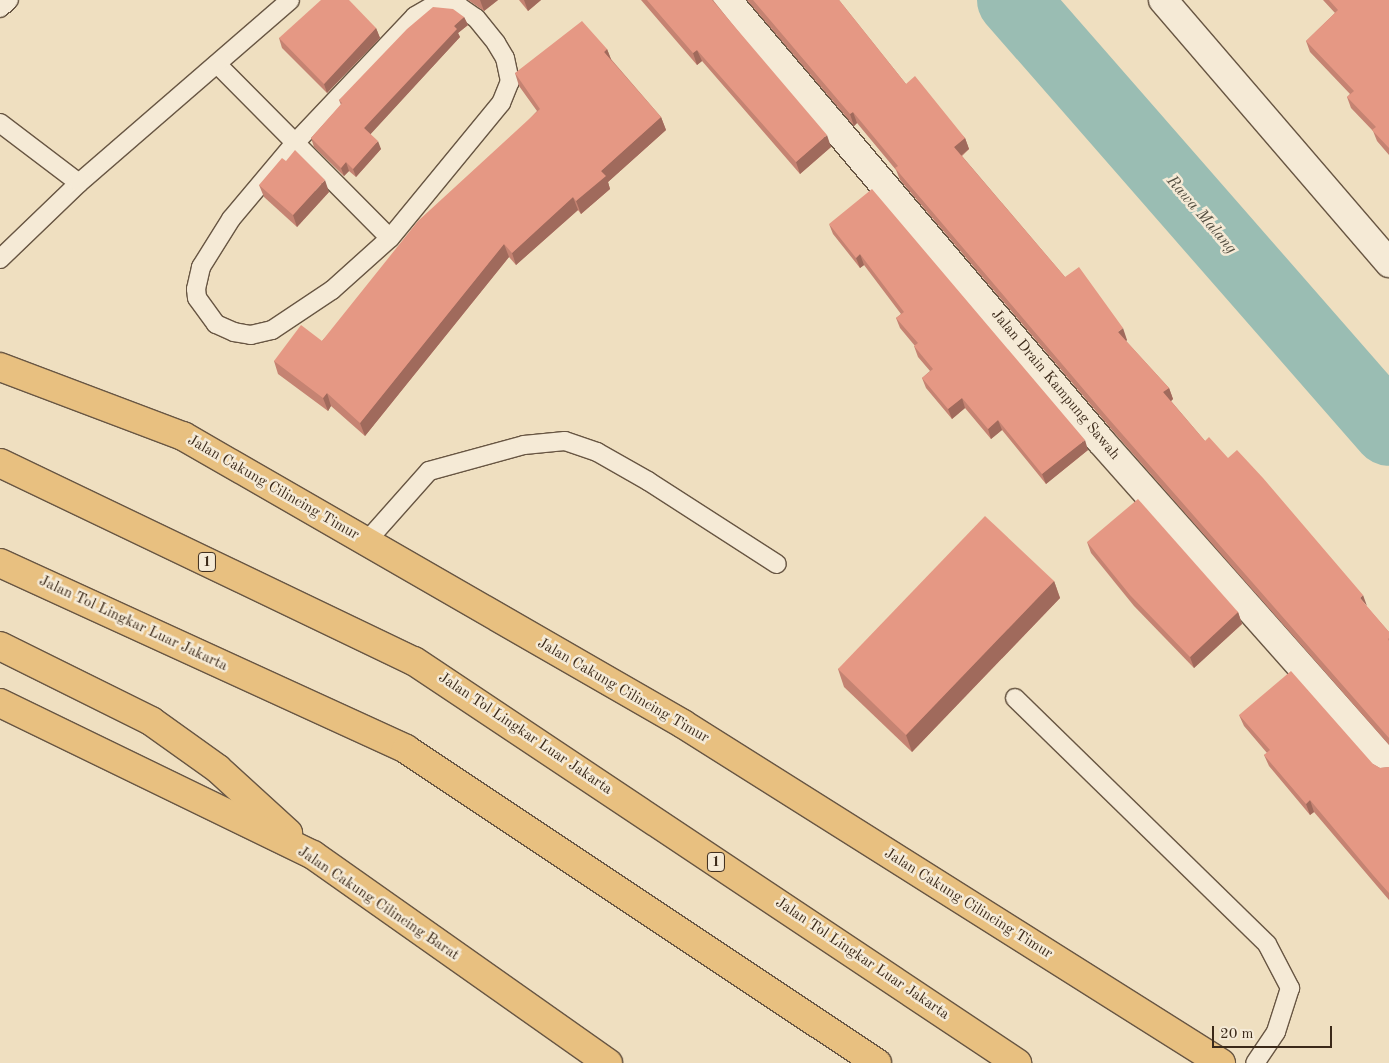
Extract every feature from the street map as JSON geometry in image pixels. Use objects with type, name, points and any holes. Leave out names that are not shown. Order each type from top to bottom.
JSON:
[{"type":"highway","name":"Jalan Cakung Cilincing Timur","points":[[0,367],[183,436],[682,724],[1221,1063]]},
{"type":"highway","name":"Jalan Tol Lingkar Luar Jakarta","points":[[0,462],[414,661],[1017,1063]]},
{"type":"highway","name":"Jalan Tol Lingkar Luar Jakarta","points":[[0,563],[406,749],[877,1063]]},
{"type":"highway","points":[[0,646],[151,721],[218,769],[312,855]]},
{"type":"highway","name":"Jalan Cakung Cilincing Barat","points":[[0,703],[312,855],[608,1063]]},
{"type":"street","name":"Jalan Drain Kampung Sawah","points":[[727,0],[1100,440],[1389,765]]},
{"type":"street","points":[[1163,0],[1386,255]]},
{"type":"lane","points":[[0,8],[8,0]]},
{"type":"lane","points":[[0,259],[79,183],[290,0]]},
{"type":"lane","points":[[449,4],[460,7],[476,18],[506,58],[510,81],[501,103],[390,238],[332,290],[272,330],[251,335],[234,332],[216,324],[198,298],[200,267],[231,218],[294,144],[415,16],[434,5],[449,4]]},
{"type":"lane","points":[[217,64],[294,144],[390,238]]},
{"type":"lane","points":[[0,123],[79,183]]},
{"type":"lane","points":[[366,542],[429,471],[524,445],[565,441],[597,452],[631,471],[777,564]]},
{"type":"lane","points":[[1015,698],[1267,944],[1290,988],[1276,1032],[1255,1063]]},
{"type":"building","points":[[321,0],[349,0],[376,28],[324,84],[279,38]]},
{"type":"building","points":[[647,0],[712,0],[827,135],[796,162],[697,50],[693,53]]},
{"type":"building","points":[[753,0],[839,0],[906,84],[915,76],[965,138],[954,147],[1065,277],[1079,267],[1123,328],[1118,332],[1169,388],[1163,392],[1205,441],[1209,437],[1228,458],[1237,450],[1263,478],[1363,595],[1360,598],[1389,632],[1389,738],[1108,418],[895,168],[898,166],[853,112],[850,114]]},
{"type":"building","points":[[1329,0],[1389,0],[1389,148],[1372,130],[1376,127],[1347,97],[1354,91],[1306,41],[1338,10]]},
{"type":"building","points":[[433,7],[453,9],[464,17],[454,26],[457,29],[364,128],[378,141],[353,169],[346,162],[341,168],[311,138],[342,103],[339,100],[407,29]]},
{"type":"building","points":[[582,21],[607,49],[604,52],[661,117],[601,171],[606,176],[576,201],[573,197],[512,253],[504,244],[360,423],[327,393],[323,398],[274,361],[301,325],[322,341],[418,221],[540,109],[515,73]]},
{"type":"building","points":[[295,150],[325,180],[293,215],[259,185],[282,158],[286,161]]},
{"type":"building","points":[[872,189],[1085,440],[1042,474],[998,420],[988,429],[962,398],[948,409],[922,378],[933,369],[914,346],[918,343],[896,318],[904,312],[860,254],[856,258],[829,224]]},
{"type":"building","points":[[1138,499],[1238,612],[1190,657],[1130,595],[1087,542]]},
{"type":"building","points":[[985,516],[1054,581],[906,735],[838,669]]},
{"type":"building","points":[[1291,671],[1373,764],[1380,768],[1389,767],[1389,893],[1310,800],[1306,804],[1264,755],[1270,750],[1239,715]]},
{"type":"waterway","name":"Rawa Malang","points":[[1013,0],[1389,430]]}]
